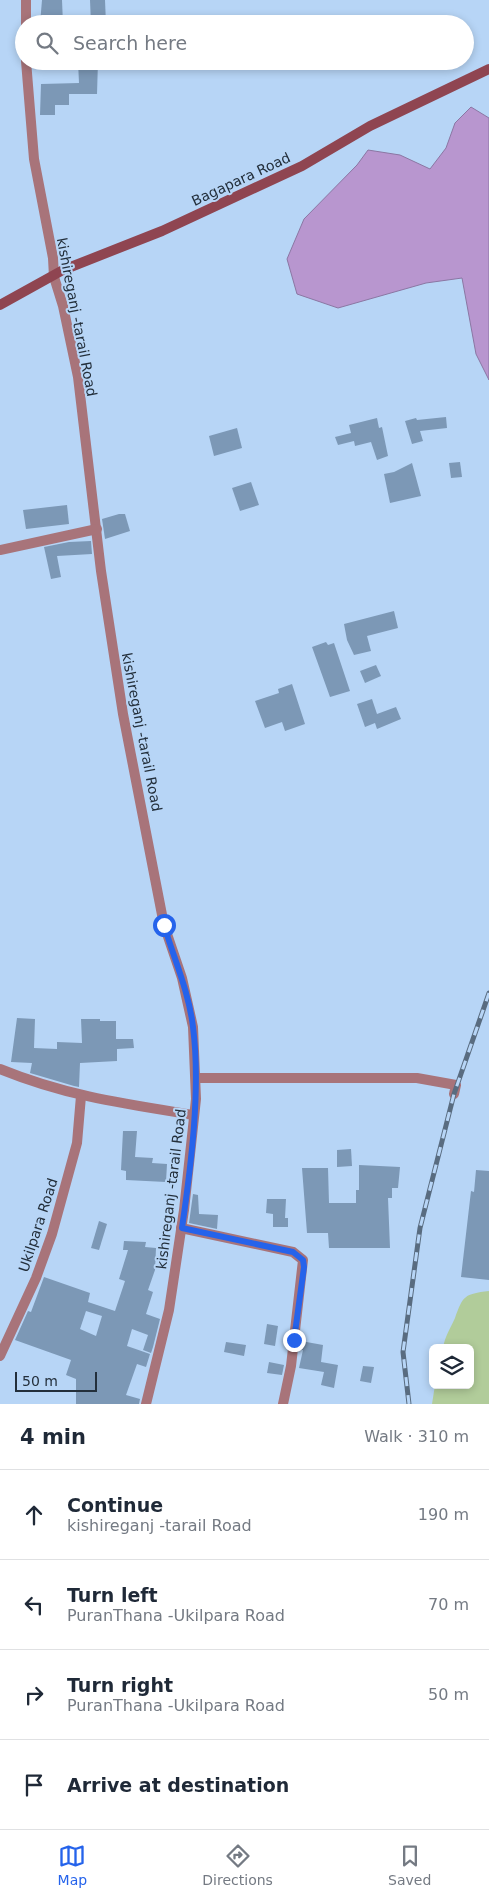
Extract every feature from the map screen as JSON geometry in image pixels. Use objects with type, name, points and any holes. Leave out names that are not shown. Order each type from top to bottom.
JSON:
[{"type":"street","points":[[26,0],[26,15]]},
{"type":"street","name":"Bagapara Road","points":[[0,305],[39,282],[54,277],[63,270],[162,231],[302,166],[370,126],[489,69]]},
{"type":"street","name":"kishireganj -tarail Road","points":[[27,70],[34,159],[53,258],[54,277],[63,306],[78,377],[123,714],[164,925],[182,978],[193,1027],[196,1078],[194,1115],[182,1228],[169,1310],[146,1404]]},
{"type":"street","points":[[0,550],[97,529]]},
{"type":"street","points":[[0,1069],[36,1084],[81,1096],[194,1115]]},
{"type":"street","points":[[196,1078],[417,1078],[456,1085],[454,1094]]},
{"type":"street","name":"Ukilpara Road","points":[[0,1356],[36,1278],[52,1234],[77,1143],[81,1096]]},
{"type":"street","points":[[182,1228],[293,1252],[303,1260],[292,1358],[283,1404]]},
{"type":"green space","points":[[489,1291],[489,1404],[432,1404],[434,1389],[474,1389],[474,1344],[444,1344],[460,1305],[466,1297],[474,1293]]},
{"type":"shaded area","points":[[471,107],[489,118],[489,380],[476,354],[462,278],[426,283],[338,308],[297,294],[287,259],[304,219],[357,165],[368,150],[400,155],[430,169],[446,148],[455,123]]},
{"type":"building","points":[[42,0],[62,0],[63,15],[41,15]]},
{"type":"building","points":[[90,0],[105,0],[106,15],[91,15]]},
{"type":"building","points":[[78,70],[98,70],[97,94],[69,94],[69,105],[55,105],[55,115],[40,115],[41,84],[79,83]]},
{"type":"building","points":[[446,417],[447,428],[420,431],[423,441],[412,444],[405,421],[416,418],[417,420]]},
{"type":"building","points":[[377,418],[379,428],[382,427],[388,456],[377,460],[371,442],[355,446],[354,441],[338,445],[335,437],[351,433],[349,425]]},
{"type":"building","points":[[237,428],[242,448],[214,456],[209,436]]},
{"type":"building","points":[[460,462],[462,477],[451,478],[449,463]]},
{"type":"building","points":[[412,463],[421,496],[390,503],[384,474],[394,472]]},
{"type":"building","points":[[251,482],[259,505],[240,511],[232,488]]},
{"type":"building","points":[[67,505],[69,524],[26,529],[23,510]]},
{"type":"building","points":[[125,514],[130,531],[105,539],[102,519]]},
{"type":"building","points":[[91,541],[92,554],[57,556],[61,577],[51,579],[44,547],[69,542]]},
{"type":"building","points":[[394,611],[398,628],[367,636],[371,651],[354,655],[347,640],[344,624]]},
{"type":"building","points":[[326,642],[328,645],[334,643],[350,691],[330,697],[312,647]]},
{"type":"building","points":[[376,665],[381,676],[365,683],[360,671]]},
{"type":"building","points":[[292,684],[305,724],[285,731],[282,722],[265,728],[255,701],[279,693],[278,689]]},
{"type":"building","points":[[372,699],[377,714],[396,707],[401,719],[377,729],[375,723],[365,727],[357,704]]},
{"type":"building","points":[[17,1018],[35,1019],[34,1048],[57,1049],[57,1042],[82,1043],[81,1019],[100,1019],[100,1021],[116,1021],[116,1039],[133,1039],[134,1048],[117,1049],[117,1061],[80,1063],[79,1087],[74,1086],[30,1073],[32,1063],[11,1062]]},
{"type":"building","points":[[123,1131],[137,1131],[135,1157],[153,1158],[152,1163],[167,1164],[166,1182],[126,1180],[126,1171],[121,1170]]},
{"type":"building","points":[[351,1149],[352,1166],[337,1167],[337,1150]]},
{"type":"building","points":[[359,1165],[400,1167],[398,1188],[392,1188],[392,1198],[388,1198],[390,1248],[329,1248],[328,1233],[307,1233],[302,1168],[328,1168],[329,1203],[356,1203],[356,1190],[359,1190]]},
{"type":"building","points":[[476,1170],[489,1171],[489,1280],[461,1277],[471,1191],[474,1192]]},
{"type":"building","points":[[193,1194],[198,1195],[199,1214],[218,1215],[217,1229],[189,1223]]},
{"type":"building","points":[[267,1199],[286,1199],[285,1218],[288,1218],[288,1227],[273,1227],[273,1214],[266,1213]]},
{"type":"building","points":[[99,1221],[107,1224],[99,1250],[91,1248]]},
{"type":"building","points":[[124,1241],[146,1242],[145,1247],[156,1248],[155,1270],[148,1290],[153,1292],[146,1314],[160,1319],[153,1347],[151,1353],[143,1350],[148,1335],[132,1329],[127,1346],[150,1354],[146,1367],[137,1364],[126,1395],[140,1399],[139,1404],[76,1404],[76,1379],[66,1375],[71,1360],[15,1340],[28,1311],[31,1312],[44,1277],[90,1293],[88,1302],[115,1311],[125,1281],[119,1279],[128,1250],[123,1250]],"holes":[[[86,1311],[102,1316],[96,1336],[80,1329]]]},
{"type":"building","points":[[267,1324],[278,1326],[275,1346],[264,1344]]},
{"type":"building","points":[[301,1341],[323,1345],[321,1362],[338,1365],[334,1388],[321,1385],[324,1372],[299,1368],[303,1350],[300,1350]]},
{"type":"building","points":[[226,1342],[246,1345],[244,1356],[224,1352]]},
{"type":"building","points":[[269,1362],[284,1365],[282,1375],[267,1373]]},
{"type":"building","points":[[363,1366],[374,1367],[371,1383],[360,1381]]},
{"type":"railway","points":[[409,1404],[403,1352],[420,1228],[454,1094],[489,993]]},
{"type":"route","points":[[164,925],[182,978],[193,1027],[195,1057],[196,1099],[182,1228],[231,1240],[281,1249],[293,1252],[299,1256],[303,1260],[304,1267],[294,1340]]}]
